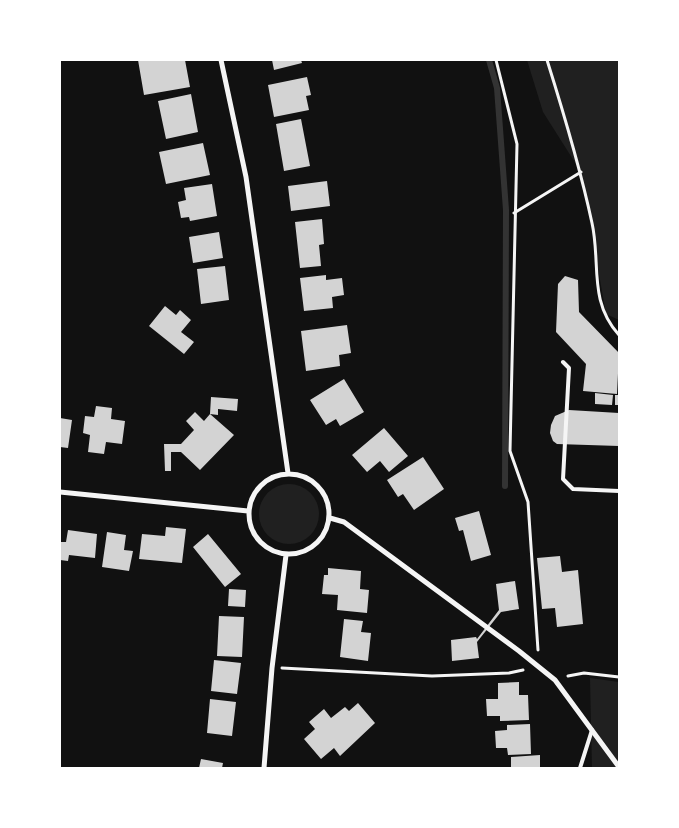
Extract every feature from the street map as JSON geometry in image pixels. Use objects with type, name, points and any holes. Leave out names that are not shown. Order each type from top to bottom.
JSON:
[{"type":"street","points":[[221,60],[246,177],[288,473]]},
{"type":"street","points":[[288,473],[302,476],[314,482],[323,492],[328,504],[330,518],[323,536],[310,549],[298,554],[286,555],[273,552],[262,545],[254,535],[248,511],[257,489],[276,475],[288,473]]},
{"type":"street","points":[[60,492],[248,511]]},
{"type":"street","points":[[330,518],[344,522],[555,680],[619,767]]},
{"type":"street","points":[[264,768],[272,668],[286,555]]},
{"type":"lane","points":[[563,362],[569,368],[563,479],[573,489],[619,491]]},
{"type":"lane","points":[[580,768],[592,730]]},
{"type":"path","points":[[272,668],[432,676],[509,673],[538,666],[528,502],[510,451],[513,213],[517,144],[496,60]]},
{"type":"path","points":[[547,60],[581,172],[593,226],[597,289],[609,324],[619,335]]},
{"type":"path","points":[[513,213],[581,172]]},
{"type":"path","points":[[555,680],[584,673],[619,677]]},
{"type":"shaded area","points":[[527,60],[619,60],[619,320],[606,314],[581,172],[543,112]]},
{"type":"shaded area","points":[[289,484],[305,489],[310,493],[314,498],[319,514],[314,530],[310,535],[305,539],[289,544],[273,539],[268,535],[264,530],[259,514],[264,498],[268,493],[273,489]]},
{"type":"shaded area","points":[[590,678],[619,682],[619,768],[592,768]]},
{"type":"building","points":[[138,60],[185,60],[190,87],[144,95]]},
{"type":"building","points":[[272,60],[301,60],[302,63],[274,70]]},
{"type":"building","points":[[307,77],[311,95],[306,96],[309,110],[274,117],[268,85]]},
{"type":"building","points":[[191,94],[198,132],[166,139],[158,101]]},
{"type":"building","points":[[301,119],[310,166],[284,171],[276,124]]},
{"type":"building","points":[[203,143],[210,175],[166,184],[159,152]]},
{"type":"building","points":[[327,181],[330,206],[291,211],[288,186]]},
{"type":"building","points":[[212,184],[217,216],[190,221],[189,217],[181,218],[178,202],[186,200],[184,188]]},
{"type":"building","points":[[322,219],[324,244],[319,245],[321,266],[300,268],[295,222]]},
{"type":"building","points":[[219,232],[223,258],[193,263],[189,237]]},
{"type":"building","points":[[225,266],[229,300],[201,304],[197,269]]},
{"type":"building","points":[[326,275],[326,280],[342,278],[344,295],[332,297],[333,308],[304,311],[300,278]]},
{"type":"building","points":[[565,276],[578,280],[579,312],[619,353],[617,394],[583,391],[586,364],[556,332],[558,284]]},
{"type":"building","points":[[165,306],[176,315],[180,310],[191,320],[181,332],[194,342],[184,354],[149,326]]},
{"type":"building","points":[[347,325],[351,353],[339,355],[340,366],[306,371],[301,331]]},
{"type":"building","points":[[344,379],[364,412],[340,426],[336,419],[326,425],[310,400]]},
{"type":"building","points":[[595,393],[613,395],[612,405],[595,404]]},
{"type":"building","points":[[615,395],[619,395],[619,405],[615,405]]},
{"type":"building","points":[[211,397],[238,399],[237,411],[218,409],[218,415],[210,414]]},
{"type":"building","points":[[96,406],[112,408],[111,419],[125,421],[122,444],[106,442],[104,454],[88,452],[90,435],[83,433],[85,416],[94,417]]},
{"type":"building","points":[[569,410],[619,413],[619,446],[557,444],[553,441],[550,433],[551,425],[555,416]]},
{"type":"building","points":[[195,412],[204,421],[210,414],[234,435],[200,470],[181,452],[171,452],[171,471],[165,471],[164,444],[181,444],[194,430],[186,421]]},
{"type":"building","points":[[60,418],[72,420],[68,448],[60,447]]},
{"type":"building","points":[[384,428],[408,456],[389,472],[380,461],[367,472],[352,455]]},
{"type":"building","points":[[423,457],[444,489],[414,510],[403,494],[398,497],[387,480]]},
{"type":"building","points":[[479,511],[491,555],[471,561],[463,530],[459,531],[455,518]]},
{"type":"building","points":[[166,527],[186,529],[182,563],[139,559],[142,534],[165,536]]},
{"type":"building","points":[[68,530],[97,534],[95,558],[69,555],[68,561],[60,560],[60,542],[66,542]]},
{"type":"building","points":[[107,532],[126,535],[124,550],[133,551],[129,571],[102,567]]},
{"type":"building","points":[[208,534],[241,574],[225,587],[193,547]]},
{"type":"building","points":[[560,556],[562,572],[578,570],[583,624],[557,627],[555,608],[542,609],[537,558]]},
{"type":"building","points":[[328,568],[361,571],[360,589],[369,590],[367,613],[337,610],[338,595],[322,594],[324,575],[328,575]]},
{"type":"building","points":[[515,581],[519,609],[501,612],[477,642],[479,658],[452,661],[451,640],[476,637],[477,639],[499,610],[496,584]]},
{"type":"building","points":[[229,589],[246,590],[245,607],[228,606]]},
{"type":"building","points":[[219,616],[244,617],[242,657],[217,656]]},
{"type":"building","points":[[344,619],[363,621],[361,632],[371,633],[368,661],[340,657]]},
{"type":"building","points":[[214,660],[241,663],[237,694],[211,691]]},
{"type":"building","points":[[519,682],[519,695],[528,695],[529,720],[500,721],[500,716],[487,716],[486,699],[498,699],[498,683]]},
{"type":"building","points":[[210,699],[236,702],[232,736],[207,733]]},
{"type":"building","points":[[358,703],[375,723],[340,756],[334,748],[321,759],[304,739],[315,729],[309,722],[324,709],[331,718],[345,707],[349,711]]},
{"type":"building","points":[[530,724],[531,754],[508,755],[507,748],[496,748],[495,731],[507,730],[507,725]]},
{"type":"building","points":[[540,755],[540,768],[511,768],[511,757]]},
{"type":"building","points":[[201,759],[223,763],[222,768],[199,768]]},
{"type":"waterway","points":[[489,60],[497,88],[506,210],[505,486]]}]
